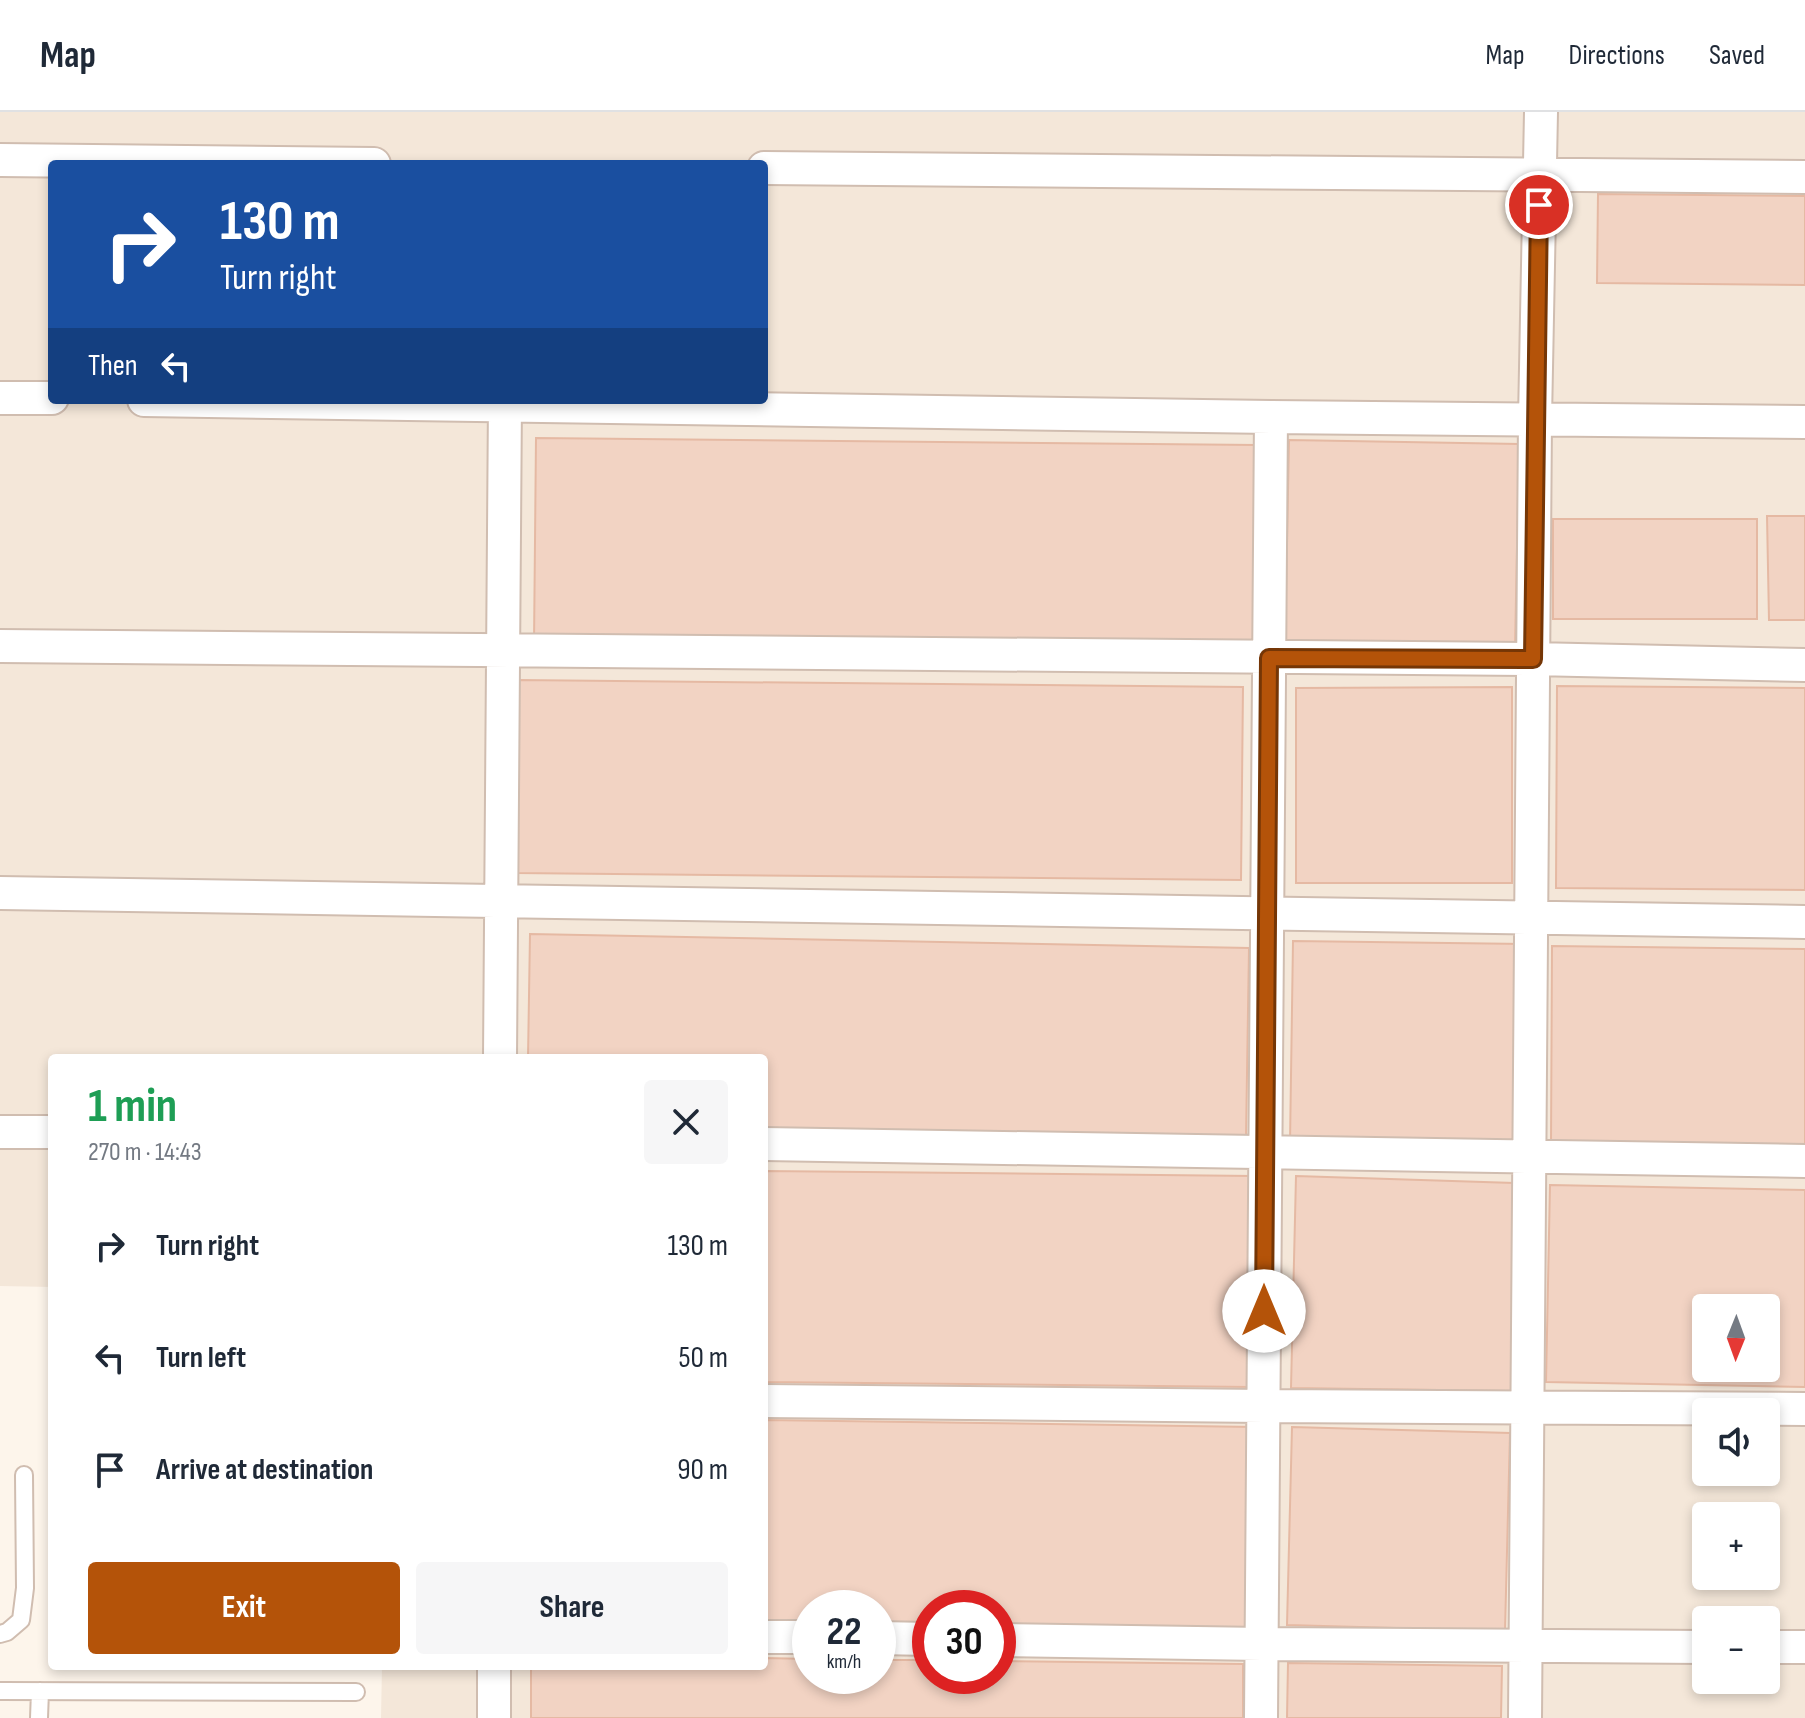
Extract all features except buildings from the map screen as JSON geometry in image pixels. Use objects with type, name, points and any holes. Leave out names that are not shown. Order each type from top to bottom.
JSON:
[{"type":"street","points":[[1525,1718],[1535,419],[1541,112]]},
{"type":"street","points":[[0,160],[48,161]]},
{"type":"street","points":[[768,168],[1805,177]]},
{"type":"street","points":[[0,398],[48,398]]},
{"type":"street","points":[[500,1054],[505,404]]},
{"type":"street","points":[[560,404],[1271,417],[1805,422]]},
{"type":"street","points":[[1261,1718],[1271,417]]},
{"type":"street","points":[[0,646],[1533,659],[1805,665]]},
{"type":"street","points":[[0,893],[1805,922]]},
{"type":"street","points":[[0,1132],[48,1132]]},
{"type":"street","points":[[768,1144],[1805,1161]]},
{"type":"street","points":[[768,1401],[1805,1409]]},
{"type":"street","points":[[768,1637],[792,1637]]},
{"type":"street","points":[[1016,1640],[1692,1647]]},
{"type":"street","points":[[1780,1647],[1805,1647]]},
{"type":"street","points":[[494,1670],[494,1718]]},
{"type":"lane","points":[[0,1634],[21,1620],[25,1588],[24,1475]]},
{"type":"lane","points":[[0,1691],[356,1692]]},
{"type":"lane","points":[[39,1718],[40,1691]]},
{"type":"shaded area","points":[[0,112],[1805,112],[1805,1718],[381,1718],[382,1670],[768,1670],[768,1054],[48,1054],[48,1287],[0,1286]]},
{"type":"route","points":[[1264,1311],[1269,658],[1533,659],[1539,205]]}]
